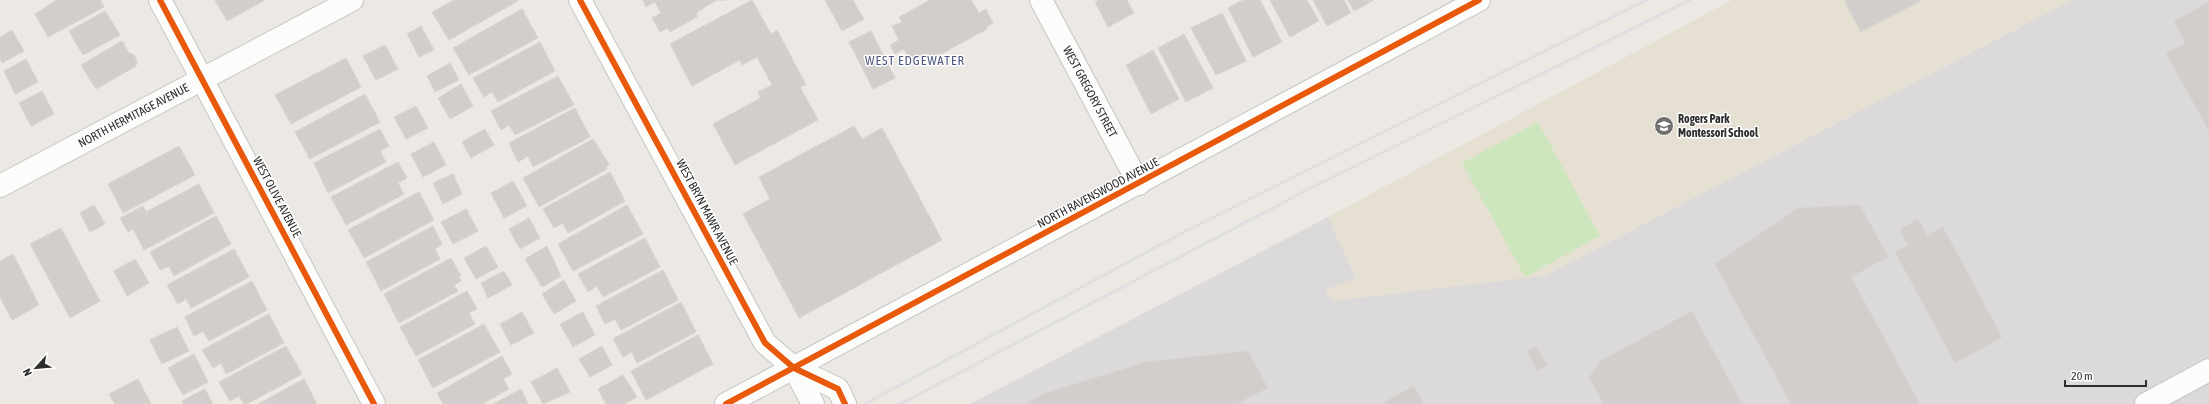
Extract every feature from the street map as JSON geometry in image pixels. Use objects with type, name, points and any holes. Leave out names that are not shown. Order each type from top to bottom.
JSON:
[{"type":"street","name":"WEST OLIVE AVENUE","points":[[160,0],[374,404]]},
{"type":"street","name":"NORTH HERMITAGE AVENUE","points":[[0,186],[352,0]]},
{"type":"street","name":"WEST BRYN MAWR AVENUE","points":[[580,0],[765,343],[794,368],[838,390],[845,404]]},
{"type":"street","name":"WEST GREGORY STREET","points":[[1041,0],[1139,184]]},
{"type":"street","name":"NORTH RAVENSWOOD AVENUE","points":[[726,404],[1139,184],[1479,0]]},
{"type":"street","name":"WEST BRYN MAWR AVENUE","points":[[794,368],[813,404]]},
{"type":"street","points":[[2146,404],[2209,370]]},
{"type":"shaded area","name":"Rogers Park Montessori School","points":[[1732,0],[2072,0],[1544,276],[1332,301],[1325,290],[1356,278],[1328,217]]},
{"type":"shaded area","points":[[2072,0],[2209,0],[2209,404],[970,404],[1328,217],[1356,278],[1326,290],[1544,276]]},
{"type":"green space","points":[[1538,122],[1600,236],[1525,277],[1462,163]]},
{"type":"building","points":[[57,0],[100,0],[104,7],[48,37],[35,14]]},
{"type":"building","points":[[215,0],[265,0],[227,21]]},
{"type":"building","points":[[454,0],[518,1],[449,40],[432,12]]},
{"type":"building","points":[[643,0],[717,0],[697,12],[697,17],[670,32],[668,28],[660,32],[652,18],[661,13],[655,2],[646,7]]},
{"type":"building","points":[[752,0],[771,34],[777,30],[806,85],[800,87],[818,120],[735,165],[713,124],[761,98],[758,92],[772,85],[757,57],[742,65],[740,60],[692,86],[670,44]]},
{"type":"building","points":[[825,0],[853,0],[864,19],[842,31]]},
{"type":"building","points":[[930,0],[971,0],[979,13],[986,9],[993,23],[986,27],[987,29],[923,64],[921,59],[912,64],[904,49],[895,54],[890,45],[899,40],[892,26],[902,22],[899,17]]},
{"type":"building","points":[[1099,0],[1127,0],[1134,13],[1108,27],[1095,2]]},
{"type":"building","points":[[1243,0],[1260,0],[1282,42],[1253,57],[1228,8]]},
{"type":"building","points":[[1270,0],[1307,0],[1319,21],[1290,37]]},
{"type":"building","points":[[1313,0],[1344,0],[1351,13],[1327,26]]},
{"type":"building","points":[[1348,0],[1374,0],[1354,11]]},
{"type":"building","points":[[1844,0],[1922,0],[1861,32]]},
{"type":"building","points":[[2209,2],[2209,131],[2166,53],[2185,43],[2174,21]]},
{"type":"building","points":[[522,9],[538,38],[469,75],[453,48]]},
{"type":"building","points":[[105,11],[120,35],[83,55],[69,31]]},
{"type":"building","points":[[1222,13],[1246,61],[1216,75],[1191,28]]},
{"type":"building","points":[[421,26],[434,50],[419,57],[407,34]]},
{"type":"building","points":[[12,30],[24,51],[2,63],[0,59],[0,37]]},
{"type":"building","points":[[871,31],[895,78],[873,89],[849,42]]},
{"type":"building","points":[[1184,34],[1213,88],[1186,102],[1158,48]]},
{"type":"building","points":[[122,41],[129,53],[134,55],[137,61],[136,66],[96,89],[81,65]]},
{"type":"building","points":[[540,42],[555,71],[498,102],[492,92],[484,97],[473,78]]},
{"type":"building","points":[[385,45],[398,69],[376,80],[363,56]]},
{"type":"building","points":[[1153,50],[1179,99],[1151,114],[1126,65]]},
{"type":"building","points":[[346,58],[361,87],[291,124],[275,95]]},
{"type":"building","points":[[26,59],[38,82],[15,94],[4,71]]},
{"type":"building","points":[[450,63],[459,80],[435,92],[427,76]]},
{"type":"building","points":[[558,76],[574,105],[515,135],[509,125],[501,130],[491,111]]},
{"type":"building","points":[[461,84],[473,106],[450,119],[438,98]]},
{"type":"building","points":[[42,91],[54,114],[31,126],[19,103]]},
{"type":"building","points":[[365,94],[380,122],[310,159],[295,132]]},
{"type":"building","points":[[416,106],[428,128],[406,139],[394,117]]},
{"type":"building","points":[[575,108],[590,137],[533,167],[528,156],[518,162],[509,143]]},
{"type":"building","points":[[854,126],[862,139],[882,128],[942,240],[799,318],[743,214],[770,199],[759,177]]},
{"type":"building","points":[[380,129],[389,146],[380,151],[386,162],[328,193],[314,163]]},
{"type":"building","points":[[485,129],[494,145],[471,158],[462,142]]},
{"type":"building","points":[[593,139],[609,164],[606,167],[607,169],[539,207],[523,178]]},
{"type":"building","points":[[434,142],[446,165],[423,177],[411,154]]},
{"type":"building","points":[[179,146],[195,175],[123,213],[108,184]]},
{"type":"building","points":[[398,162],[407,178],[398,183],[404,194],[346,225],[331,197]]},
{"type":"building","points":[[610,172],[625,201],[568,233],[563,223],[554,228],[543,209]]},
{"type":"building","points":[[453,174],[462,194],[443,204],[433,183]]},
{"type":"building","points":[[513,181],[527,206],[504,218],[491,193]]},
{"type":"building","points":[[199,184],[214,213],[144,250],[133,229],[128,232],[120,218],[143,206],[146,212]]},
{"type":"building","points":[[419,192],[434,220],[364,258],[348,230]]},
{"type":"building","points":[[94,205],[105,224],[90,232],[80,213]]},
{"type":"building","points":[[627,205],[643,234],[573,271],[558,244]]},
{"type":"building","points":[[1860,205],[1888,257],[1851,277],[1920,404],[1791,404],[1715,264],[1798,208]]},
{"type":"building","points":[[466,209],[478,231],[453,244],[441,222]]},
{"type":"building","points":[[216,216],[231,244],[174,276],[169,266],[160,270],[150,252]]},
{"type":"building","points":[[529,218],[540,238],[520,249],[509,229]]},
{"type":"building","points":[[1918,219],[1927,235],[1943,227],[2002,337],[1955,363],[1895,252],[1908,246],[1900,229]]},
{"type":"building","points":[[433,226],[442,244],[435,249],[440,259],[381,291],[366,262]]},
{"type":"building","points":[[61,228],[100,301],[70,318],[30,244]]},
{"type":"building","points":[[645,238],[660,267],[603,297],[597,286],[588,292],[578,274]]},
{"type":"building","points":[[486,246],[498,267],[476,279],[464,258]]},
{"type":"building","points":[[547,246],[561,276],[542,287],[525,259]]},
{"type":"building","points":[[234,249],[249,277],[191,308],[186,299],[178,304],[167,285]]},
{"type":"building","points":[[13,254],[39,305],[12,320],[0,297],[0,261]]},
{"type":"building","points":[[451,258],[461,276],[459,277],[461,281],[454,285],[458,291],[399,323],[384,294]]},
{"type":"building","points":[[135,259],[149,283],[127,296],[114,271]]},
{"type":"building","points":[[663,270],[678,300],[621,330],[615,319],[605,324],[596,306]]},
{"type":"building","points":[[504,271],[512,285],[488,298],[481,283]]},
{"type":"building","points":[[564,280],[576,301],[554,314],[542,294]]},
{"type":"building","points":[[252,281],[267,310],[209,341],[203,331],[194,336],[185,317]]},
{"type":"building","points":[[467,291],[477,309],[469,313],[475,324],[416,356],[400,327]]},
{"type":"building","points":[[681,302],[696,332],[637,363],[632,352],[623,357],[613,339]]},
{"type":"building","points":[[1692,311],[1742,404],[1604,404],[1589,377],[1601,361]]},
{"type":"building","points":[[522,312],[534,333],[511,345],[500,324]]},
{"type":"building","points":[[583,312],[595,335],[573,347],[560,324]]},
{"type":"building","points":[[269,314],[284,343],[226,374],[221,363],[213,368],[202,350]]},
{"type":"building","points":[[484,324],[500,352],[433,388],[418,360]]},
{"type":"building","points":[[177,327],[189,351],[162,364],[150,340]]},
{"type":"building","points":[[698,335],[713,364],[646,400],[631,371]]},
{"type":"building","points":[[286,346],[302,374],[247,404],[244,404],[239,396],[230,401],[219,382]]},
{"type":"building","points":[[602,346],[612,365],[590,377],[579,359]]},
{"type":"building","points":[[1536,346],[1547,365],[1537,371],[1527,351]]},
{"type":"building","points":[[1248,351],[1268,388],[1236,404],[1026,404],[1043,394],[1146,362]]},
{"type":"building","points":[[194,354],[208,382],[183,395],[168,368]]},
{"type":"building","points":[[502,356],[512,374],[503,379],[509,389],[482,404],[443,404],[437,393]]},
{"type":"building","points":[[557,368],[570,392],[543,404],[531,382]]},
{"type":"building","points":[[623,375],[637,397],[625,404],[606,404],[598,389]]},
{"type":"building","points":[[138,379],[151,404],[115,404],[109,394]]},
{"type":"building","points":[[304,379],[317,404],[258,404]]},
{"type":"building","points":[[1414,386],[1424,404],[1381,404]]},
{"type":"building","points":[[205,389],[213,404],[184,404],[182,401]]},
{"type":"building","points":[[521,389],[528,404],[493,404]]},
{"type":"railway","points":[[865,404],[1184,232],[1647,0]]},
{"type":"railway","points":[[900,404],[1309,189],[1690,0]]},
{"type":"cycle path","points":[[160,0],[374,404]]},
{"type":"cycle path","points":[[580,0],[765,343],[794,368],[838,389],[845,404]]},
{"type":"cycle path","points":[[726,404],[1479,0]]},
{"type":"place","name":"Rogers Park Montessori School","points":[[1664,126]]},
{"type":"district","name":"WEST EDGEWATER","points":[[915,60]]}]
